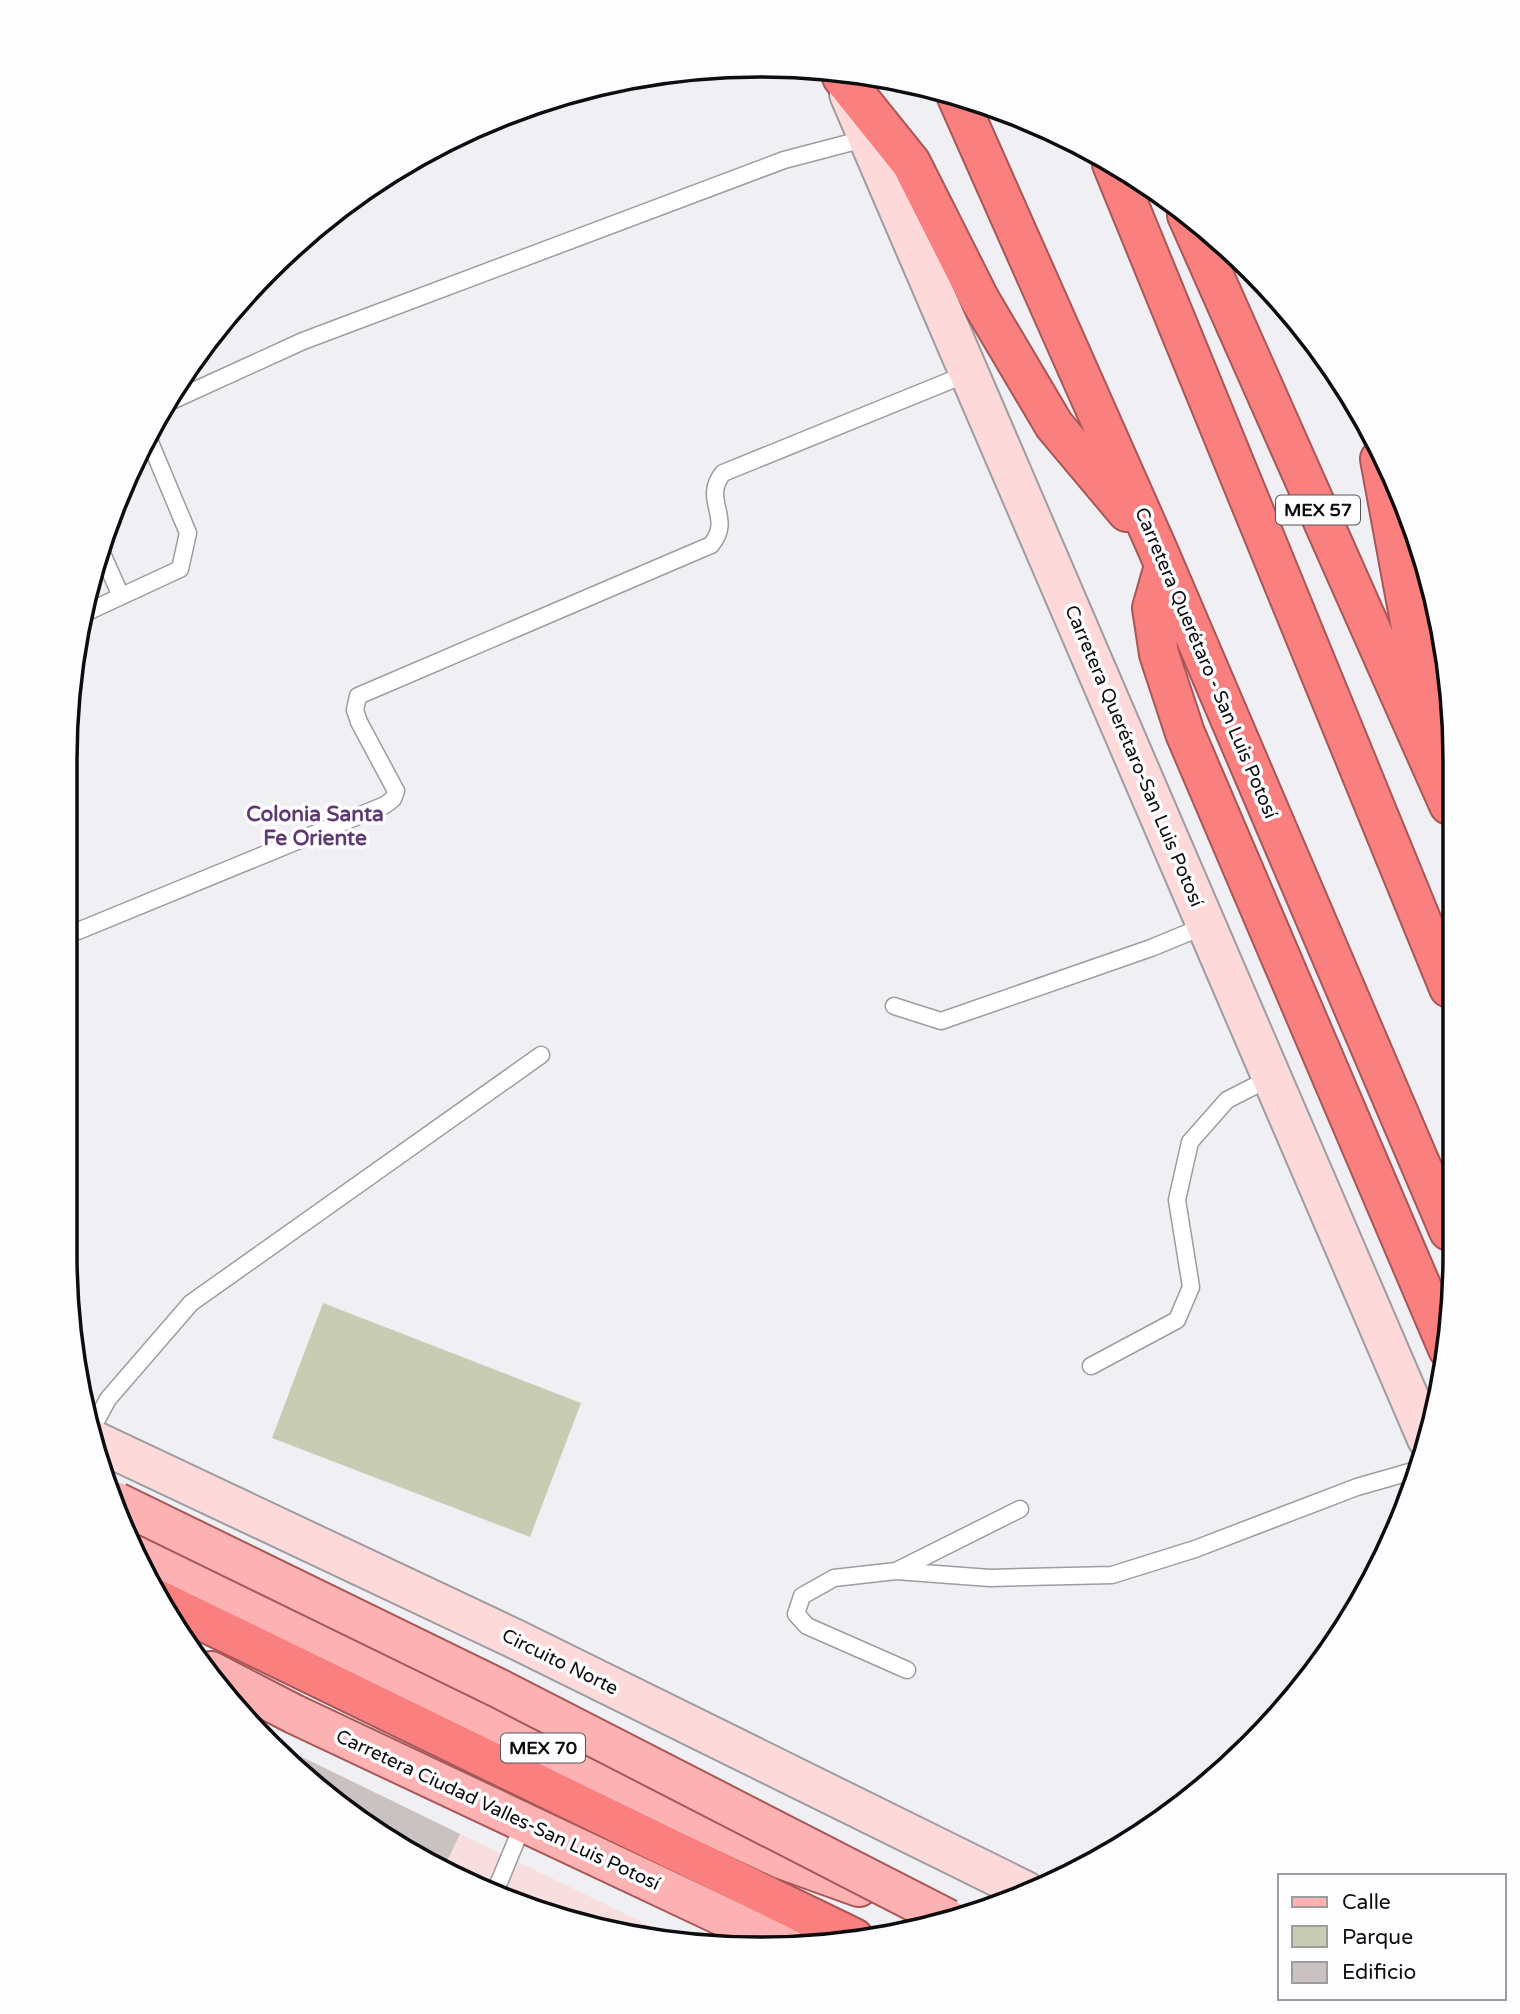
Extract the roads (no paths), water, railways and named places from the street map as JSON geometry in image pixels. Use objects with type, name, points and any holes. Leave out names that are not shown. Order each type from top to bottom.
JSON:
[{"type":"highway","points":[[847,83],[911,163],[980,300],[1054,425],[1161,557],[1152,608],[1159,654],[1185,733],[1439,1327]]},
{"type":"highway","name":"Carretera Querétaro - San Luis Potosí","points":[[962,107],[1161,557],[1443,1217]]},
{"type":"highway","points":[[1118,179],[1443,970]]},
{"type":"highway","name":"MEX 57","points":[[1195,234],[1443,791]]},
{"type":"highway","points":[[1385,486],[1443,785]]},
{"type":"highway","points":[[177,1609],[841,1932]]},
{"type":"main road","name":"Carretera Querétaro-San Luis Potosí","points":[[844,82],[1421,1426]]},
{"type":"main road","name":"Circuito Norte","points":[[104,1445],[513,1638],[1017,1887]]},
{"type":"main road","points":[[126,1506],[502,1690],[938,1914]]},
{"type":"main road","name":"MEX 70","points":[[149,1559],[474,1716],[781,1859],[885,1897],[942,1913]]},
{"type":"main road","name":"Carretera Ciudad Valles-San Luis Potosí","points":[[225,1678],[294,1714],[767,1937]]},
{"type":"lane","points":[[183,396],[329,331],[784,160],[868,138]]},
{"type":"lane","points":[[77,931],[393,799],[396,791],[359,722],[355,710],[358,696],[711,545],[719,536],[720,522],[714,484],[723,473],[969,373]]},
{"type":"lane","points":[[94,609],[180,569],[188,533],[152,448]]},
{"type":"lane","points":[[106,563],[121,596]]},
{"type":"lane","points":[[894,1006],[941,1021],[1151,948],[1207,925]]},
{"type":"lane","points":[[97,1419],[108,1399],[191,1303],[541,1055]]},
{"type":"lane","points":[[1091,1366],[1177,1320],[1191,1287],[1177,1200],[1190,1142],[1227,1100],[1272,1077]]},
{"type":"lane","points":[[907,1670],[807,1626],[796,1614],[802,1596],[834,1578],[896,1571],[990,1578],[1112,1576],[1195,1549],[1357,1487],[1407,1473]]},
{"type":"lane","points":[[896,1571],[1020,1509]]},
{"type":"lane","points":[[498,1885],[524,1822]]},
{"type":"district","name":"Colonia Santa Fe Oriente","points":[[315,826]]}]
